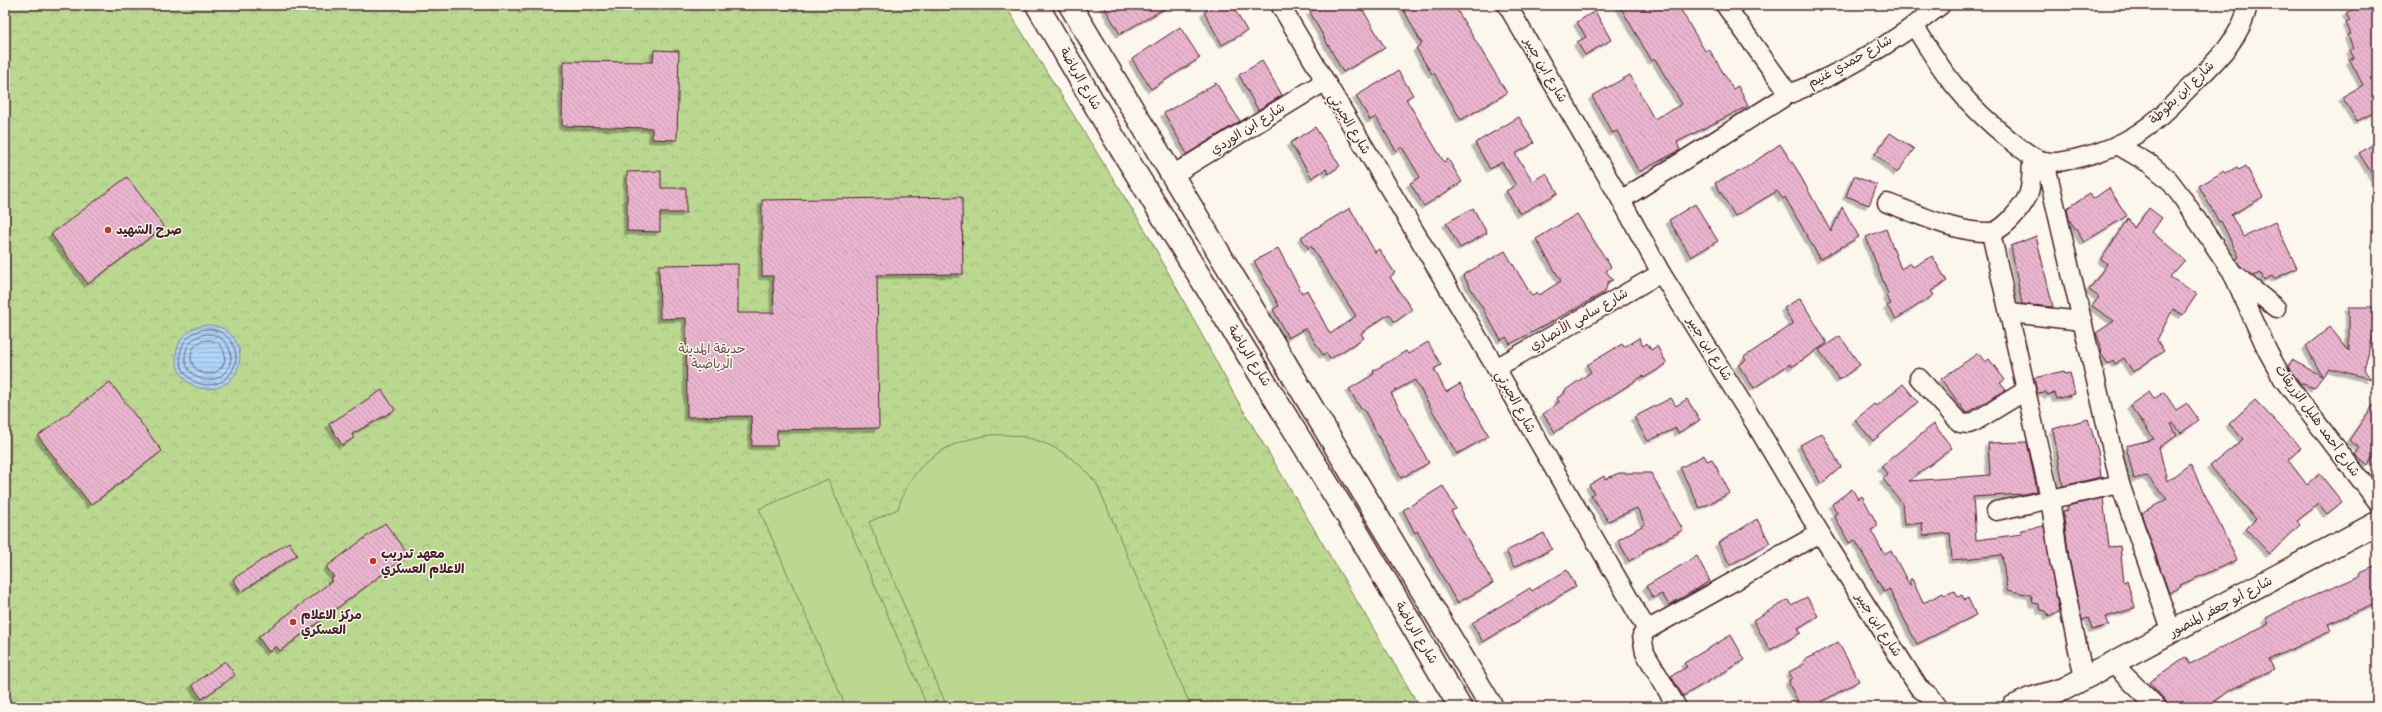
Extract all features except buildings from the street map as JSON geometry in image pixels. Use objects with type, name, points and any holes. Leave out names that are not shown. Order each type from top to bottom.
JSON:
[{"type":"main road","name":"شارع الرياضة","points":[[1037,5],[1113,136],[1348,517],[1460,707]]},
{"type":"main road","name":"شارع الرياضة","points":[[1070,5],[1171,176],[1492,707]]},
{"type":"main road","name":"شارع أبو جعفر المنصور","points":[[2042,707],[2064,689],[2084,678],[2172,634],[2377,523]]},
{"type":"main road","points":[[1411,626],[1435,612]]},
{"type":"main road","name":"شارع أبو جعفر المنصور","points":[[2013,707],[2030,699],[2064,689]]},
{"type":"street","name":"شارع الجبرتي","points":[[1280,5],[1324,82],[1496,368],[1646,630]]},
{"type":"street","name":"شارع ابن جبير","points":[[1507,5],[1621,200],[1661,273],[1756,425],[1820,533],[1919,688],[1930,697],[1938,707]]},
{"type":"street","points":[[1725,5],[1789,94]]},
{"type":"street","name":"شارع حمدي غنيم","points":[[1621,200],[1789,94],[1821,81],[1914,25],[1941,5]]},
{"type":"street","name":"شارع ابن بطوطة","points":[[2038,159],[2067,161],[2119,146],[2148,126],[2174,105],[2224,52],[2240,30],[2248,5]]},
{"type":"street","points":[[1914,25],[1940,68],[1957,91],[1983,118],[2038,159],[2082,320],[2120,484],[2172,634]]},
{"type":"street","name":"شارع ابن الوردي","points":[[1171,176],[1324,82]]},
{"type":"street","name":"شارع أحمد هليل الزريقات","points":[[2119,146],[2150,164],[2169,180],[2232,272],[2268,352],[2283,379],[2377,501]]},
{"type":"street","points":[[1887,203],[1958,228],[1991,233],[2004,226],[2025,204],[2030,195],[2038,159]]},
{"type":"street","points":[[1991,233],[2050,498],[2059,560],[2084,678]]},
{"type":"street","name":"شارع أحمد هليل الزريقات","points":[[2232,272],[2276,308]]},
{"type":"street","name":"شارع سامي الأنصاري","points":[[1496,368],[1661,273]]},
{"type":"street","points":[[2009,313],[2082,320]]},
{"type":"street","points":[[1919,378],[1960,423],[1964,424],[1974,422],[2025,390]]},
{"type":"street","points":[[1996,510],[2120,484]]},
{"type":"street","points":[[1677,707],[1645,653],[1642,635],[1646,630],[1820,533]]},
{"type":"street","points":[[2113,664],[2157,707]]},
{"type":"street","name":"شارع ابن جبير","points":[[1919,688],[1921,707]]},
{"type":"green space","name":"حديقة المدينة الرياضية","points":[[5,5],[1005,5],[1147,233],[1236,398],[1420,707],[5,707]]},
{"type":"green space","points":[[517,5],[536,5],[537,7],[519,13]]},
{"type":"green space","points":[[991,435],[1022,437],[1051,446],[1077,463],[1098,486],[1191,707],[947,707],[869,522],[898,509],[904,493],[912,479],[921,467],[932,457],[959,443],[974,438]]},
{"type":"green space","points":[[828,479],[927,707],[846,707],[759,509]]},
{"type":"water","points":[[208,325],[220,328],[231,334],[237,345],[240,357],[237,369],[231,380],[220,386],[208,389],[196,386],[185,380],[179,369],[176,357],[179,345],[185,334],[196,328]]},
{"type":"place","name":"صرح الشهيد","points":[[108,230]]},
{"type":"place","name":"معهد تدريب الاعلام العسكري","points":[[373,561]]},
{"type":"place","name":"مركز الاعلام العسكري","points":[[293,622]]}]
